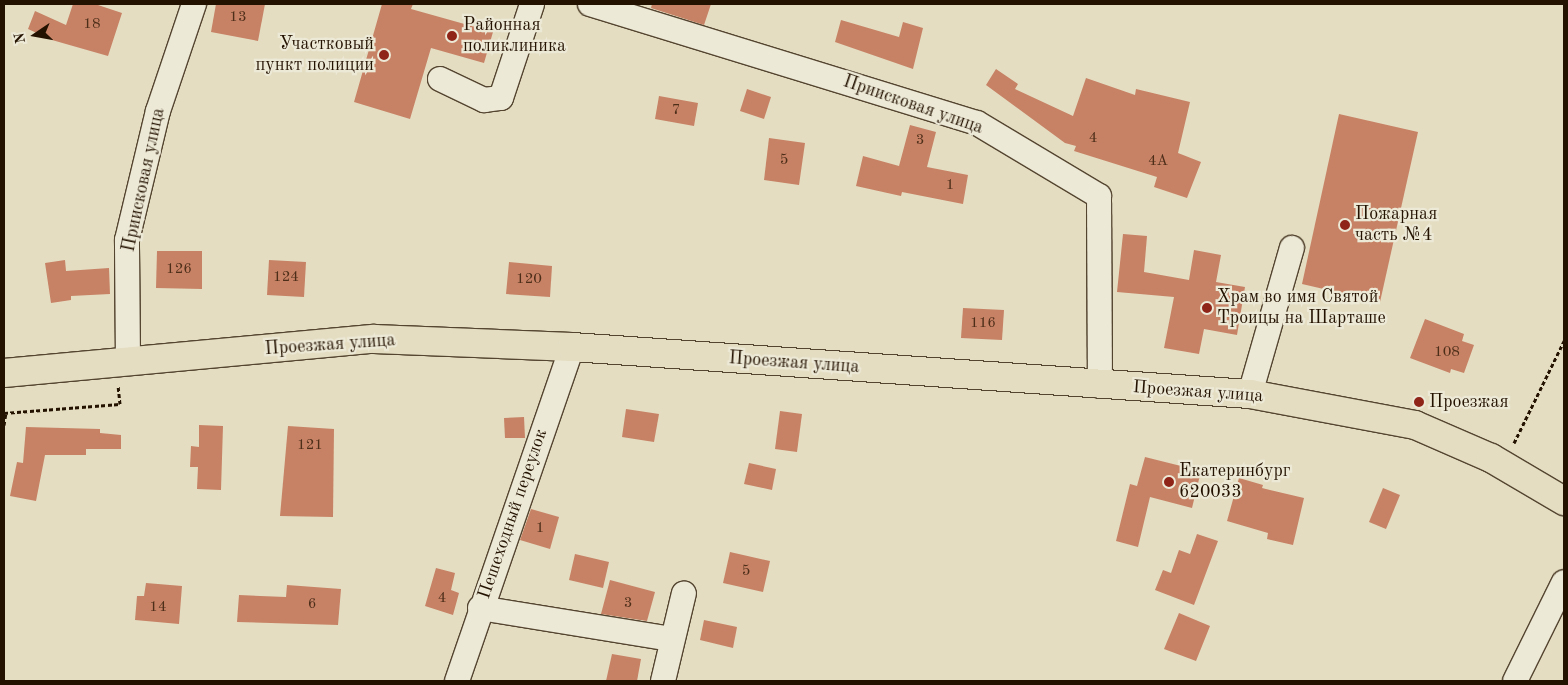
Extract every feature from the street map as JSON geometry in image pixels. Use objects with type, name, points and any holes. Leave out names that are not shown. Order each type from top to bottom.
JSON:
[{"type":"main road","name":"Проезжая улица","points":[[4,373],[123,368],[374,338],[572,347],[1100,386],[1250,394],[1415,425],[1491,458],[1564,501]]},
{"type":"street","name":"Приисковая улица","points":[[123,368],[127,240],[158,111],[194,4]]},
{"type":"street","points":[[440,79],[484,100],[501,98],[532,4]]},
{"type":"street","name":"Приисковая улица","points":[[590,4],[977,123],[1099,196],[1100,386]]},
{"type":"street","points":[[1250,394],[1292,248]]},
{"type":"street","name":"Пешеходный переулок","points":[[457,681],[480,608],[572,347]]},
{"type":"street","points":[[1515,681],[1564,582]]},
{"type":"street","points":[[663,681],[671,639],[684,593]]},
{"type":"street","points":[[480,608],[671,639]]},
{"type":"path","points":[[1510,450],[1564,341]]},
{"type":"path","points":[[4,425],[5,413],[120,404],[123,368]]},
{"type":"building","points":[[73,4],[95,4],[122,13],[108,56],[52,40],[28,29],[35,11],[66,25]]},
{"type":"building","points":[[216,4],[265,4],[258,41],[211,32]]},
{"type":"building","points":[[382,4],[413,4],[411,9],[493,32],[484,63],[431,48],[410,119],[354,102]]},
{"type":"building","points":[[652,4],[711,4],[704,25],[651,8]]},
{"type":"building","points":[[841,20],[899,37],[903,22],[923,28],[913,69],[835,42]]},
{"type":"building","points":[[996,69],[1018,84],[1015,89],[1073,116],[1086,78],[1135,95],[1136,89],[1190,102],[1178,153],[1201,162],[1187,198],[1154,187],[1157,177],[1074,151],[1076,146],[1065,143],[986,85]]},
{"type":"building","points":[[747,89],[771,97],[764,119],[740,111]]},
{"type":"building","points":[[659,96],[698,103],[694,126],[655,119]]},
{"type":"building","points":[[1339,114],[1418,132],[1380,302],[1302,284]]},
{"type":"building","points":[[910,125],[936,132],[927,167],[968,175],[963,204],[902,192],[901,196],[856,186],[863,156],[899,166]]},
{"type":"building","points":[[769,138],[805,143],[799,185],[764,180]]},
{"type":"building","name":"Храм во имя Святой Троицы на Шарташе","points":[[1123,234],[1147,236],[1144,272],[1189,280],[1194,250],[1221,255],[1216,282],[1245,287],[1237,335],[1204,329],[1199,354],[1164,348],[1174,297],[1117,292]]},
{"type":"building","points":[[157,251],[202,251],[202,289],[156,288]]},
{"type":"building","points":[[65,260],[66,271],[109,268],[110,294],[71,296],[71,300],[51,303],[45,263]]},
{"type":"building","points":[[269,260],[306,262],[304,297],[267,295]]},
{"type":"building","points":[[509,262],[552,266],[550,297],[506,294]]},
{"type":"building","points":[[963,308],[1004,310],[1002,340],[961,338]]},
{"type":"building","points":[[1425,319],[1464,334],[1462,341],[1474,345],[1464,373],[1451,369],[1450,373],[1410,358]]},
{"type":"building","points":[[626,409],[659,414],[654,442],[622,437]]},
{"type":"building","points":[[780,411],[802,414],[797,452],[775,449]]},
{"type":"building","points":[[524,417],[525,438],[505,438],[504,418]]},
{"type":"building","points":[[199,425],[223,426],[221,490],[197,489],[198,467],[190,467],[191,446],[199,447]]},
{"type":"building","points":[[288,426],[334,429],[333,517],[280,516]]},
{"type":"building","points":[[26,427],[100,429],[100,433],[121,435],[121,449],[86,449],[86,455],[45,455],[36,501],[10,496],[17,462],[23,463]]},
{"type":"building","points":[[1145,457],[1201,471],[1192,508],[1150,497],[1138,547],[1116,541],[1130,484],[1137,486]]},
{"type":"building","points":[[749,463],[776,469],[772,490],[744,484]]},
{"type":"building","points":[[1239,478],[1263,485],[1262,488],[1304,498],[1293,545],[1267,539],[1268,533],[1227,521]]},
{"type":"building","points":[[1383,488],[1400,495],[1386,529],[1369,522]]},
{"type":"building","points":[[531,509],[559,517],[550,549],[520,540]]},
{"type":"building","points":[[1197,534],[1218,541],[1194,605],[1155,590],[1163,570],[1171,573],[1179,550],[1190,554]]},
{"type":"building","points":[[730,552],[770,561],[763,592],[723,583]]},
{"type":"building","points":[[575,554],[609,562],[603,588],[569,580]]},
{"type":"building","points":[[436,568],[455,573],[451,590],[459,593],[453,615],[425,606]]},
{"type":"building","points":[[610,580],[655,592],[647,621],[601,614]]},
{"type":"building","points":[[146,583],[182,586],[179,624],[135,620],[137,596],[144,596]]},
{"type":"building","points":[[287,585],[341,589],[338,625],[237,622],[239,595],[286,597]]},
{"type":"building","points":[[1179,613],[1210,626],[1196,661],[1164,649]]},
{"type":"building","points":[[704,620],[737,627],[733,648],[700,640]]},
{"type":"building","points":[[612,654],[641,659],[637,681],[606,681]]},
{"type":"place","name":"Районная поликлиника","points":[[452,36]]},
{"type":"place","name":"Участковый пункт полиции","points":[[384,55]]},
{"type":"place","name":"Пожарная часть №4","points":[[1345,225]]},
{"type":"place","name":"Храм во имя Святой Троицы на Шарташе","points":[[1207,308]]},
{"type":"place","name":"Проезжая","points":[[1419,402]]},
{"type":"place","name":"Екатеринбург 620033","points":[[1169,482]]}]
